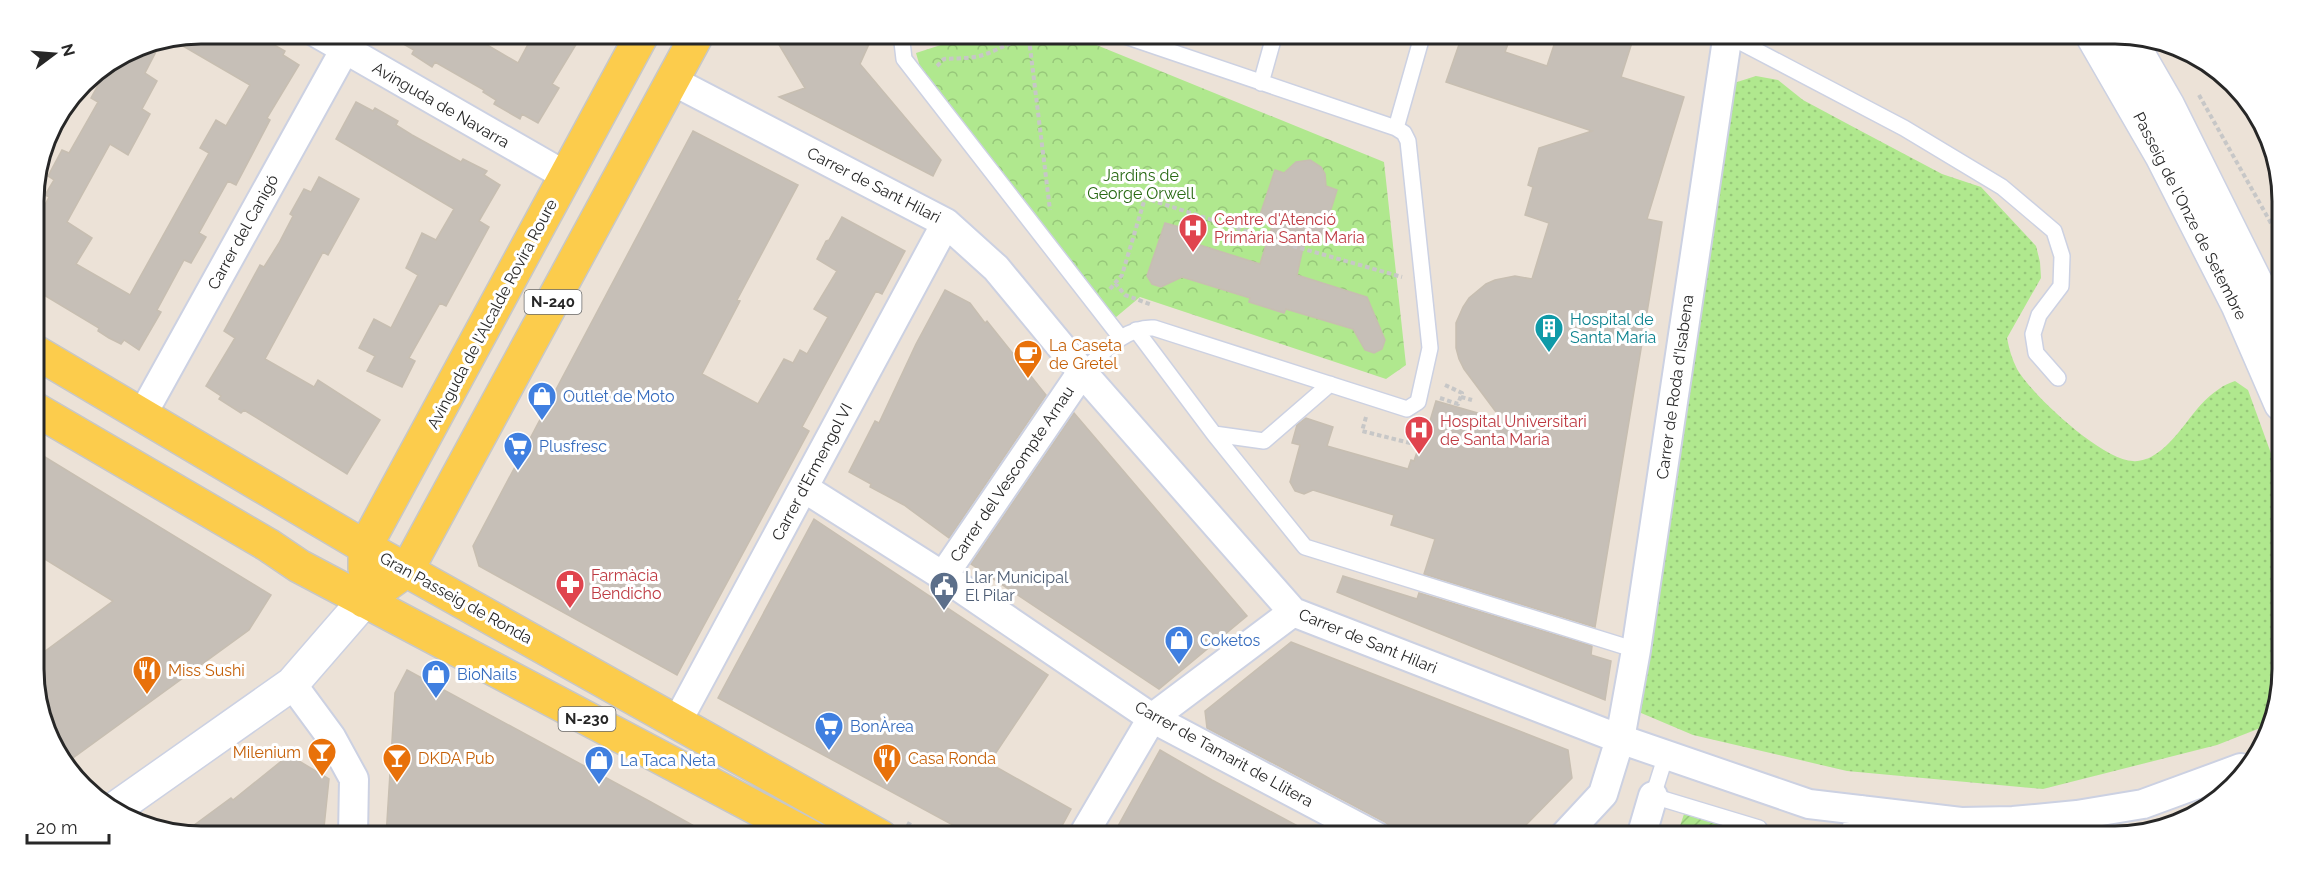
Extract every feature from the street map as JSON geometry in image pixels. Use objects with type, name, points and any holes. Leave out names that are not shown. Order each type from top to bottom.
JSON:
[{"type":"main road","name":"Avinguda de l'Alcalde Rovira Roure","points":[[364,601],[365,548],[637,44]]},
{"type":"main road","name":"N-240","points":[[364,601],[407,570],[692,44]]},
{"type":"main road","name":"Gran Passeig de Ronda","points":[[44,357],[365,548],[861,826]]},
{"type":"main road","name":"N-230","points":[[44,415],[258,539],[299,566],[785,826]]},
{"type":"street","name":"Avinguda de Navarra","points":[[336,44],[566,176]]},
{"type":"street","name":"Carrer de Roda d'Isabena","points":[[1573,826],[1603,794],[1620,740],[1636,650],[1727,44]]},
{"type":"street","name":"Passeig de l'Onze de Setembre","points":[[2097,44],[2184,198],[2238,305],[2272,383]]},
{"type":"street","name":"Passeig de l'Onze de Setembre","points":[[2133,45],[2168,106],[2272,315]]},
{"type":"street","name":"Carrer del Canigó","points":[[142,415],[345,49]]},
{"type":"street","name":"Carrer de Sant Hilari","points":[[673,81],[946,223],[996,268],[1082,372],[1293,612],[1620,740],[1809,804],[1858,823],[2013,821],[2077,815],[2143,804],[2228,778]]},
{"type":"street","name":"Carrer d'Ermengol VI","points":[[677,722],[946,223]]},
{"type":"street","name":"Carrer del Vescompte Arnau","points":[[943,576],[1082,372]]},
{"type":"street","name":"Carrer de Tamarit de Llitera","points":[[804,488],[943,576],[1152,718],[1356,826]]},
{"type":"street","points":[[121,804],[292,684],[364,601]]},
{"type":"street","points":[[1088,826],[1152,718],[1293,612]]},
{"type":"street","points":[[292,684],[331,737],[354,779],[353,826]]},
{"type":"street","points":[[1644,826],[1653,796]]},
{"type":"lane","points":[[902,44],[904,58],[1121,338]]},
{"type":"lane","points":[[1082,372],[1121,338],[1144,327],[1154,327],[1407,409],[1418,402],[1430,348],[1408,141],[1404,134],[1396,128],[1148,44]]},
{"type":"lane","points":[[1261,83],[1272,44]]},
{"type":"lane","points":[[1396,128],[1420,44]]},
{"type":"lane","points":[[1747,44],[1904,128],[2002,187],[2054,231],[2062,256],[2061,286],[2039,315],[2033,334],[2036,353],[2058,378]]},
{"type":"lane","points":[[1136,330],[1214,434],[1305,547],[1636,650]]},
{"type":"lane","points":[[1214,434],[1264,441],[1330,384]]},
{"type":"lane","points":[[1666,755],[1653,796],[1752,826]]},
{"type":"path","points":[[938,73],[936,65],[944,59],[984,55],[1009,44]]},
{"type":"path","points":[[1030,44],[1050,217],[1042,211]]},
{"type":"path","points":[[2195,88],[2272,225]]},
{"type":"path","points":[[1107,293],[1122,275],[1145,198],[1279,242]]},
{"type":"path","points":[[1293,246],[1423,283]]},
{"type":"path","points":[[1442,383],[1462,393],[1458,404]]},
{"type":"path","points":[[1461,397],[1472,400]]},
{"type":"green space","name":"Jardins de George Orwell","points":[[944,44],[1094,44],[1384,162],[1406,365],[1386,379],[1140,297],[1109,323],[931,105],[916,53]]},
{"type":"green space","points":[[1756,76],[1778,80],[1803,100],[1942,174],[1981,187],[2036,246],[2040,262],[2041,278],[2007,338],[2017,369],[2052,409],[2104,450],[2120,458],[2133,461],[2149,458],[2170,442],[2201,405],[2221,388],[2235,381],[2248,390],[2272,456],[2272,670],[2268,700],[2260,728],[2217,745],[2043,789],[1847,771],[1693,735],[1634,710],[1734,83]]},
{"type":"green space","points":[[1684,814],[1724,826],[1680,826]]},
{"type":"building","points":[[273,44],[285,51],[283,55],[299,65],[267,118],[270,120],[236,185],[228,181],[199,233],[206,237],[191,263],[184,260],[157,310],[161,312],[139,350],[124,340],[121,344],[109,338],[98,331],[99,328],[44,295],[44,206],[49,197],[45,195],[54,180],[48,176],[62,150],[69,153],[98,102],[91,98],[102,78],[110,73],[112,74],[122,64],[157,50],[145,73],[157,81],[142,109],[150,114],[128,155],[110,144],[67,222],[92,238],[76,264],[130,295],[209,153],[200,148],[216,120],[226,126],[250,85],[181,45]]},
{"type":"building","points":[[403,44],[486,44],[518,63],[528,44],[576,44],[552,84],[559,88],[538,123],[522,114],[520,119],[494,104],[496,100],[483,92],[484,90],[435,62],[432,67],[412,54],[414,50]]},
{"type":"building","points":[[779,44],[869,44],[860,64],[941,160],[933,176],[779,97],[805,88]]},
{"type":"building","name":"Hospital de Santa Maria","points":[[1459,44],[1508,44],[1505,52],[1547,66],[1554,44],[1632,44],[1621,77],[1684,97],[1647,219],[1662,222],[1595,627],[1424,574],[1435,539],[1391,525],[1394,515],[1313,490],[1304,494],[1295,491],[1290,482],[1300,445],[1292,443],[1297,425],[1306,418],[1333,427],[1327,446],[1408,469],[1411,460],[1414,461],[1423,434],[1426,434],[1436,401],[1502,420],[1459,359],[1456,348],[1456,323],[1469,298],[1486,284],[1515,276],[1532,279],[1549,223],[1525,215],[1533,187],[1528,185],[1539,148],[1592,131],[1446,82]]},
{"type":"building","points":[[356,102],[373,111],[375,108],[398,121],[396,125],[461,162],[463,159],[487,171],[484,175],[500,185],[479,221],[489,227],[446,306],[440,303],[409,358],[415,361],[402,387],[367,371],[375,356],[359,348],[374,319],[391,328],[418,275],[406,268],[422,233],[436,240],[454,209],[336,139]]},
{"type":"building","points":[[693,131],[798,185],[737,300],[740,301],[702,374],[758,404],[784,359],[793,363],[800,350],[807,354],[828,317],[814,309],[837,271],[817,259],[842,217],[905,251],[882,294],[876,291],[802,427],[809,431],[677,675],[479,566],[473,546]]},
{"type":"building","name":"Centre d'Atenció Primària Santa Maria","points":[[1310,160],[1321,167],[1325,174],[1326,186],[1337,190],[1323,235],[1307,230],[1297,275],[1367,297],[1385,340],[1382,349],[1374,353],[1365,350],[1353,329],[1286,309],[1284,313],[1249,302],[1250,298],[1182,277],[1161,287],[1152,284],[1147,276],[1165,223],[1187,229],[1184,240],[1260,264],[1274,220],[1260,215],[1275,170],[1284,173],[1296,162]]},
{"type":"building","points":[[319,177],[359,199],[328,255],[323,252],[265,359],[314,387],[318,380],[380,420],[347,474],[244,410],[241,413],[219,399],[221,396],[206,386],[235,338],[224,331],[260,265],[264,267],[279,243],[293,216],[290,214],[304,189],[311,192]]},
{"type":"building","points":[[945,290],[970,303],[1046,395],[949,538],[904,505],[870,487],[871,484],[849,472],[875,421],[879,423],[916,344]]},
{"type":"building","points":[[1074,413],[1247,616],[1159,689],[971,564]]},
{"type":"building","points":[[44,456],[271,595],[249,630],[72,759],[52,720],[45,690],[44,652],[113,601],[44,559]]},
{"type":"building","points":[[814,519],[1048,675],[989,763],[1071,809],[1062,826],[955,826],[718,698]]},
{"type":"building","points":[[1343,576],[1417,599],[1419,593],[1592,646],[1591,655],[1611,661],[1605,700],[1337,592]]},
{"type":"building","points":[[1291,642],[1568,750],[1572,778],[1525,826],[1388,826],[1385,822],[1207,728],[1205,711]]},
{"type":"building","points":[[407,670],[694,826],[387,826],[395,693]]},
{"type":"building","points":[[1160,750],[1298,826],[1118,826]]},
{"type":"building","points":[[289,755],[329,779],[324,826],[193,826],[231,798],[233,800]]},
{"type":"place","name":"Centre d'Atenció Primària Santa Maria","points":[[1193,254]]},
{"type":"place","name":"Hospital de Santa Maria","points":[[1549,354]]},
{"type":"place","name":"La Caseta de Gretel","points":[[1028,380]]},
{"type":"place","name":"Outlet de Moto","points":[[542,422]]},
{"type":"place","name":"Hospital Universitari de Santa Maria","points":[[1419,456]]},
{"type":"place","name":"Plusfresc","points":[[518,472]]},
{"type":"place","name":"Farmàcia Bendicho","points":[[570,610]]},
{"type":"place","name":"Llar Municipal El Pilar","points":[[944,612]]},
{"type":"place","name":"Coketos","points":[[1179,666]]},
{"type":"place","name":"Miss Sushi","points":[[147,696]]},
{"type":"place","name":"BioNails","points":[[436,700]]},
{"type":"place","name":"BonÀrea","points":[[829,752]]},
{"type":"place","name":"Milenium","points":[[322,778]]},
{"type":"place","name":"DKDA Pub","points":[[397,784]]},
{"type":"place","name":"Casa Ronda","points":[[887,784]]},
{"type":"place","name":"La Taca Neta","points":[[599,786]]}]
